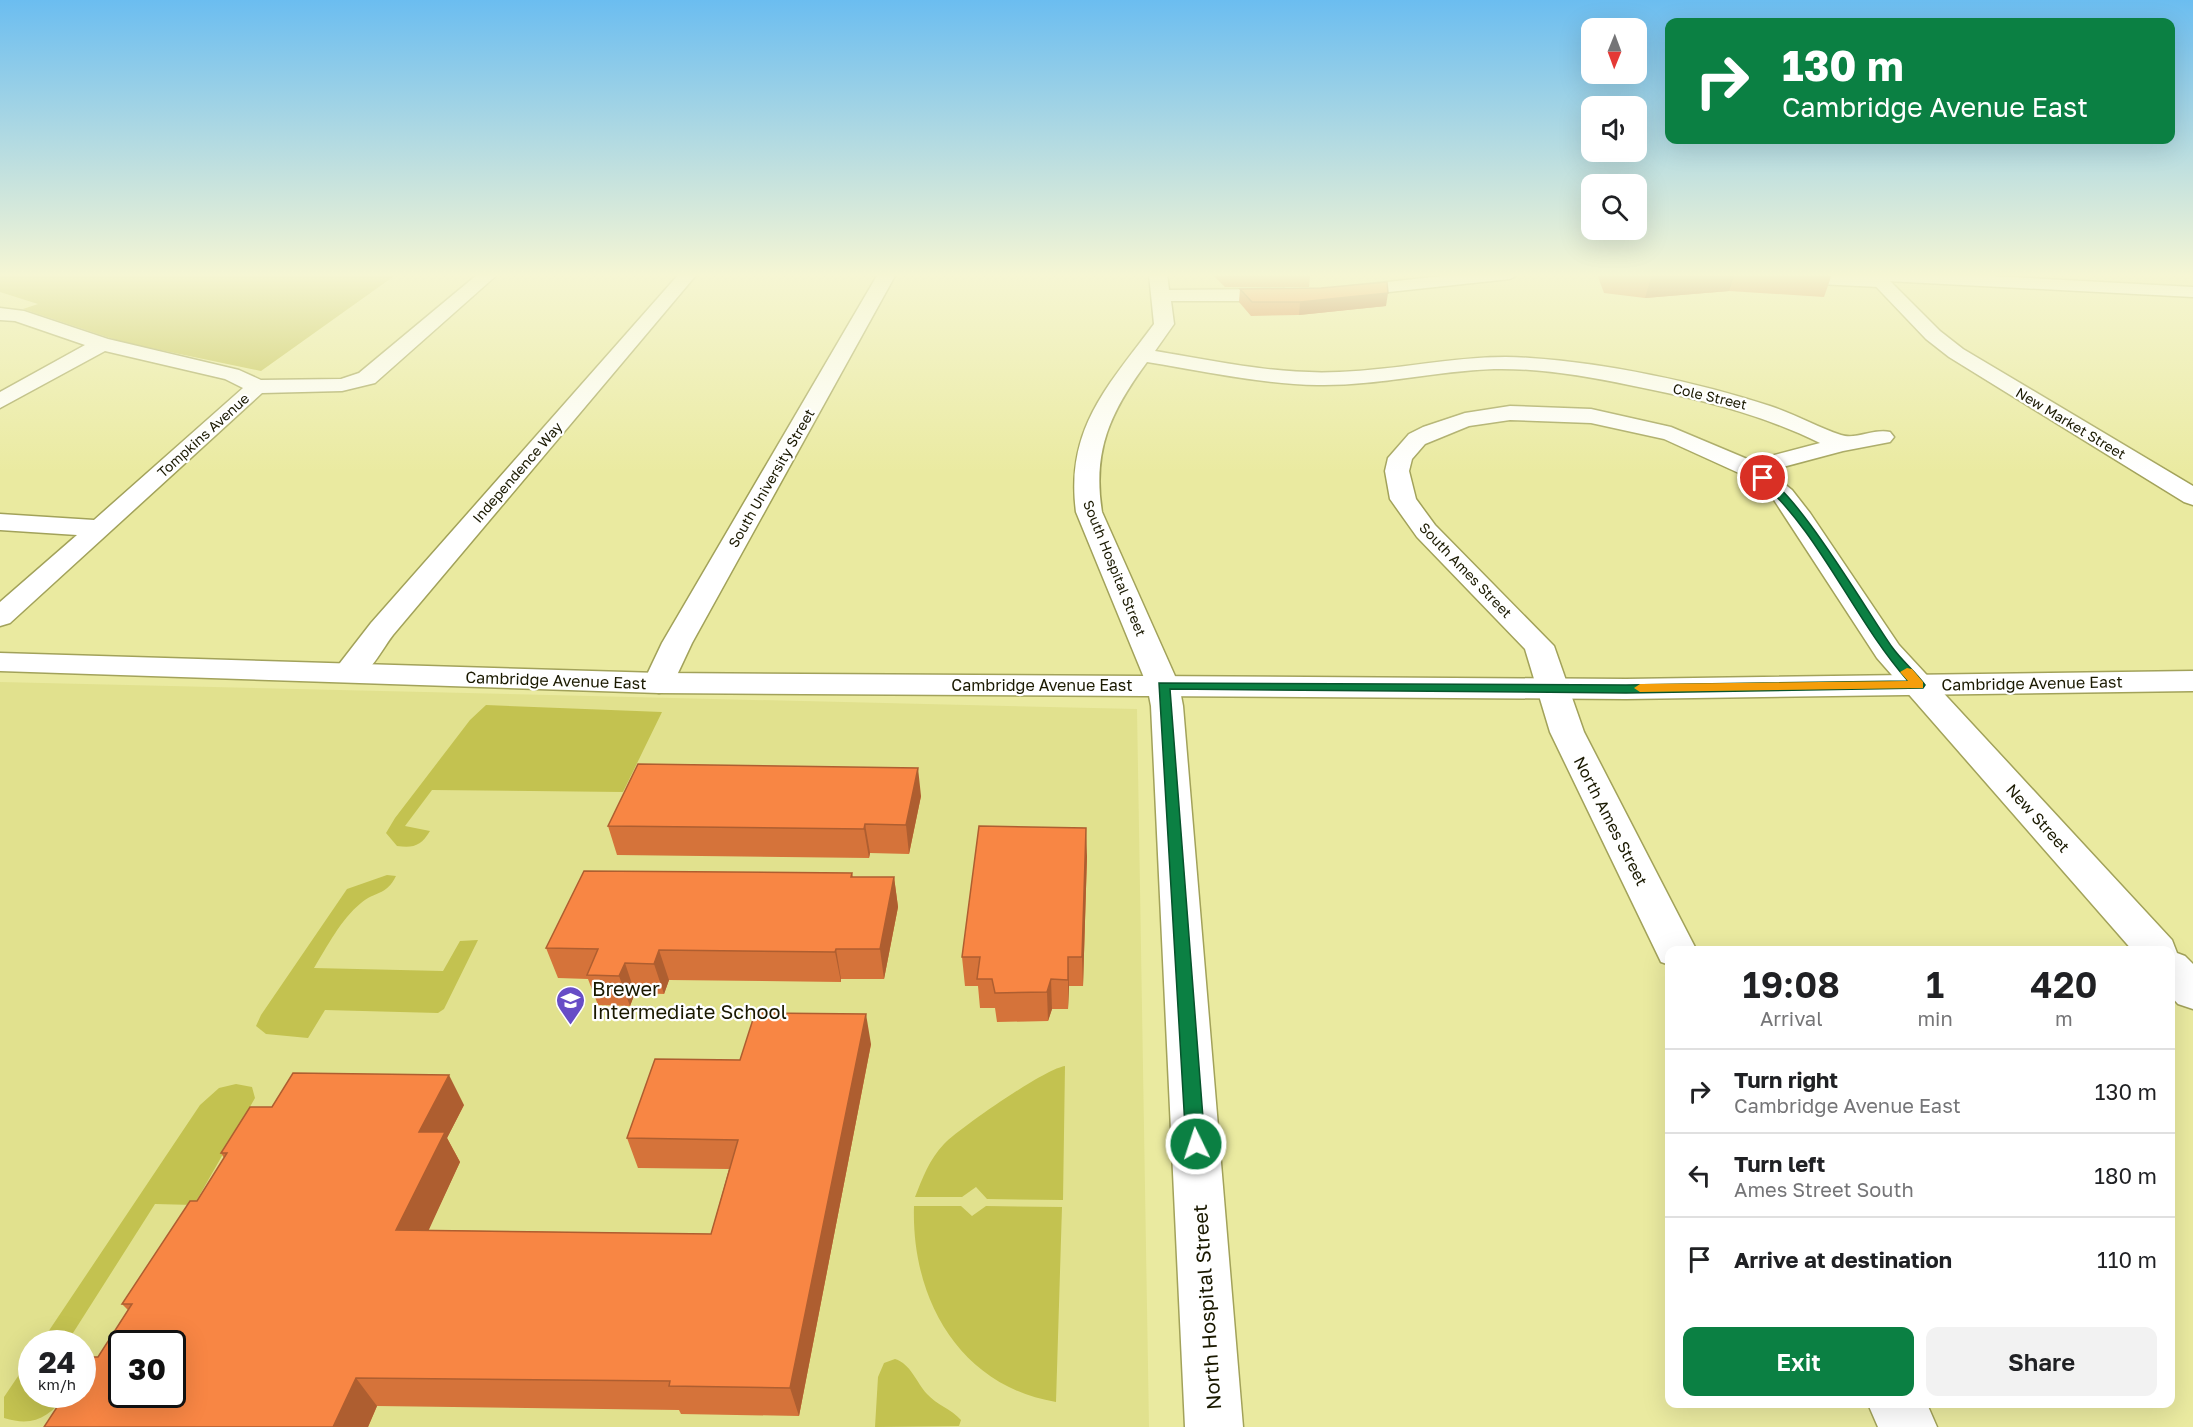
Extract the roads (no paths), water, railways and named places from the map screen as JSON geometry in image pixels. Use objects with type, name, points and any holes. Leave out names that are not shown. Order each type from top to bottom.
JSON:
[{"type":"street","points":[[92,341],[232,374],[245,379],[255,387]]},
{"type":"street","name":"Tompkins Avenue","points":[[0,617],[255,387],[342,385],[367,378],[411,341]]},
{"type":"street","name":"Independence Way","points":[[349,672],[390,621],[631,341]]},
{"type":"street","name":"South University Street","points":[[659,683],[677,643],[849,341]]},
{"type":"street","name":"South Hospital Street","points":[[1153,341],[1113,392],[1102,411],[1091,444],[1084,484],[1089,512],[1163,685]]},
{"type":"street","name":"New Market Street","points":[[1940,341],[1956,353],[2193,497]]},
{"type":"street","points":[[0,401],[102,344]]},
{"type":"street","name":"Cole Street","points":[[1143,355],[1274,375],[1316,379],[1361,378],[1491,363],[1552,366],[1732,399],[1785,417],[1841,444]]},
{"type":"street","name":"South Ames Street","points":[[1553,688],[1539,646],[1413,516],[1396,471],[1406,450],[1431,432],[1466,420],[1510,413],[1553,412],[1592,416],[1654,429],[1750,468],[1783,495],[1888,651],[1918,685]]},
{"type":"street","points":[[1750,468],[1841,444],[1882,437]]},
{"type":"street","points":[[0,522],[100,528]]},
{"type":"street","name":"Cambridge Avenue East","points":[[0,662],[659,683],[1553,688],[2193,681]]},
{"type":"street","name":"North Hospital Street","points":[[1163,685],[1169,730],[1214,1427]]},
{"type":"street","name":"New Street","points":[[1918,685],[2153,946]]},
{"type":"street","name":"North Ames Street","points":[[1553,688],[1567,732],[1674,946]]},
{"type":"street","points":[[2175,972],[2193,992]]},
{"type":"street","points":[[1899,1408],[1908,1427]]},
{"type":"place","name":"Brewer Intermediate School","points":[[571,1026]]}]
